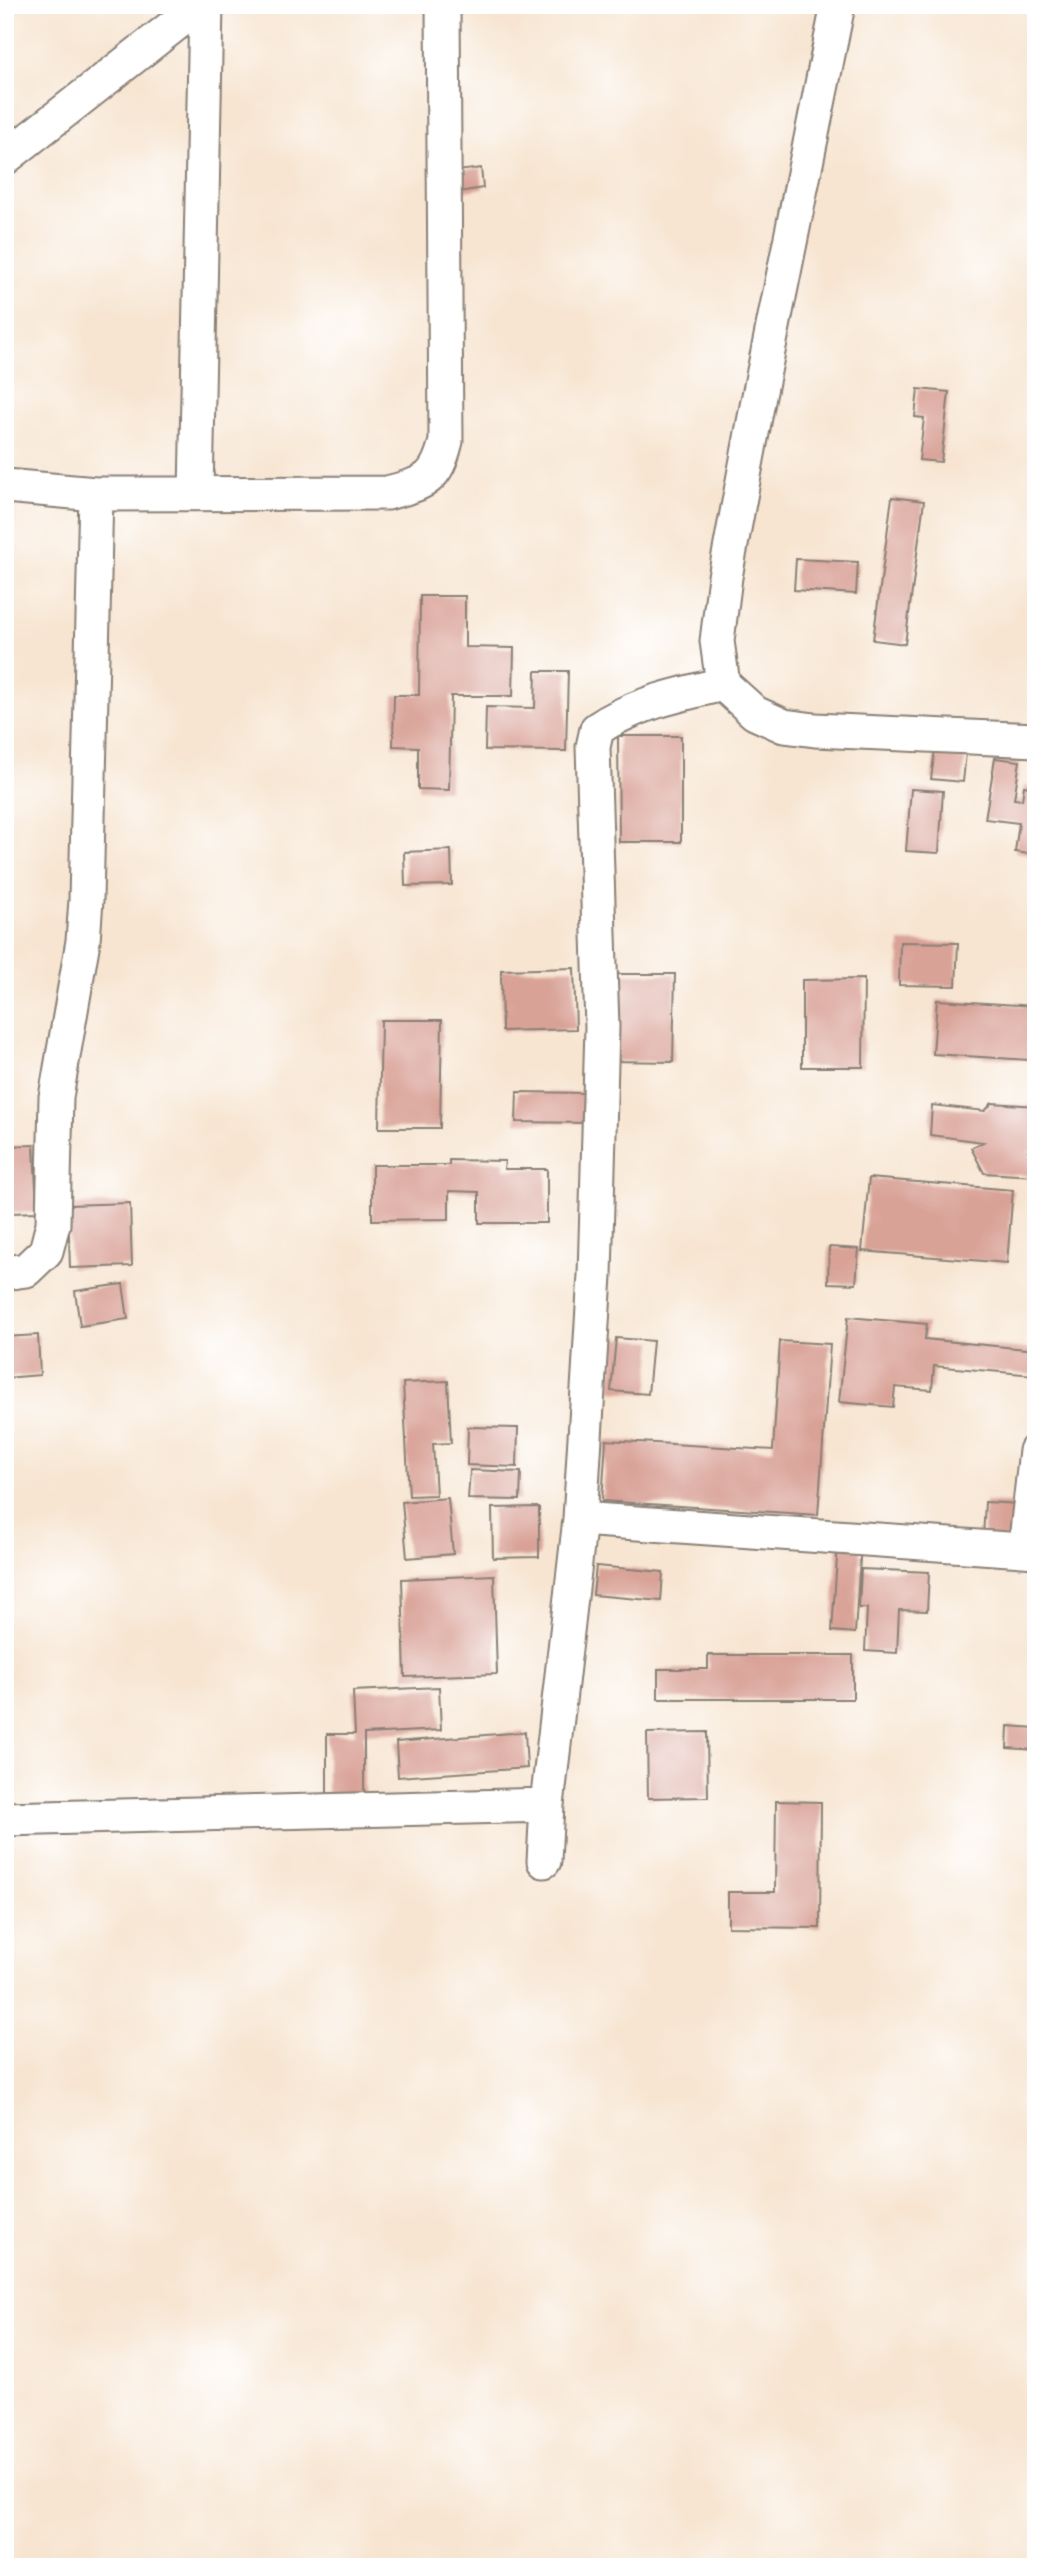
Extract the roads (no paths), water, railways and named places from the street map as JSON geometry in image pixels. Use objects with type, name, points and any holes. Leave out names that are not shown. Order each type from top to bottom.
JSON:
[{"type":"street","points":[[5,158],[200,5]]},
{"type":"street","points":[[196,493],[206,5]]},
{"type":"street","points":[[5,486],[96,494],[387,493],[420,485],[440,466],[446,441],[443,5]]},
{"type":"street","points":[[838,5],[725,577],[717,640],[723,684],[755,713],[784,726],[815,730],[1036,740]]},
{"type":"street","points":[[5,1273],[26,1270],[46,1251],[53,1224],[56,1097],[83,941],[86,900],[96,494]]},
{"type":"street","points":[[544,1861],[547,1805],[580,1519],[595,1275],[602,1027],[593,747],[597,729],[619,714],[659,700],[723,684]]},
{"type":"street","points":[[580,1519],[1030,1550],[1036,1451]]},
{"type":"street","points":[[5,1819],[547,1805]]}]
